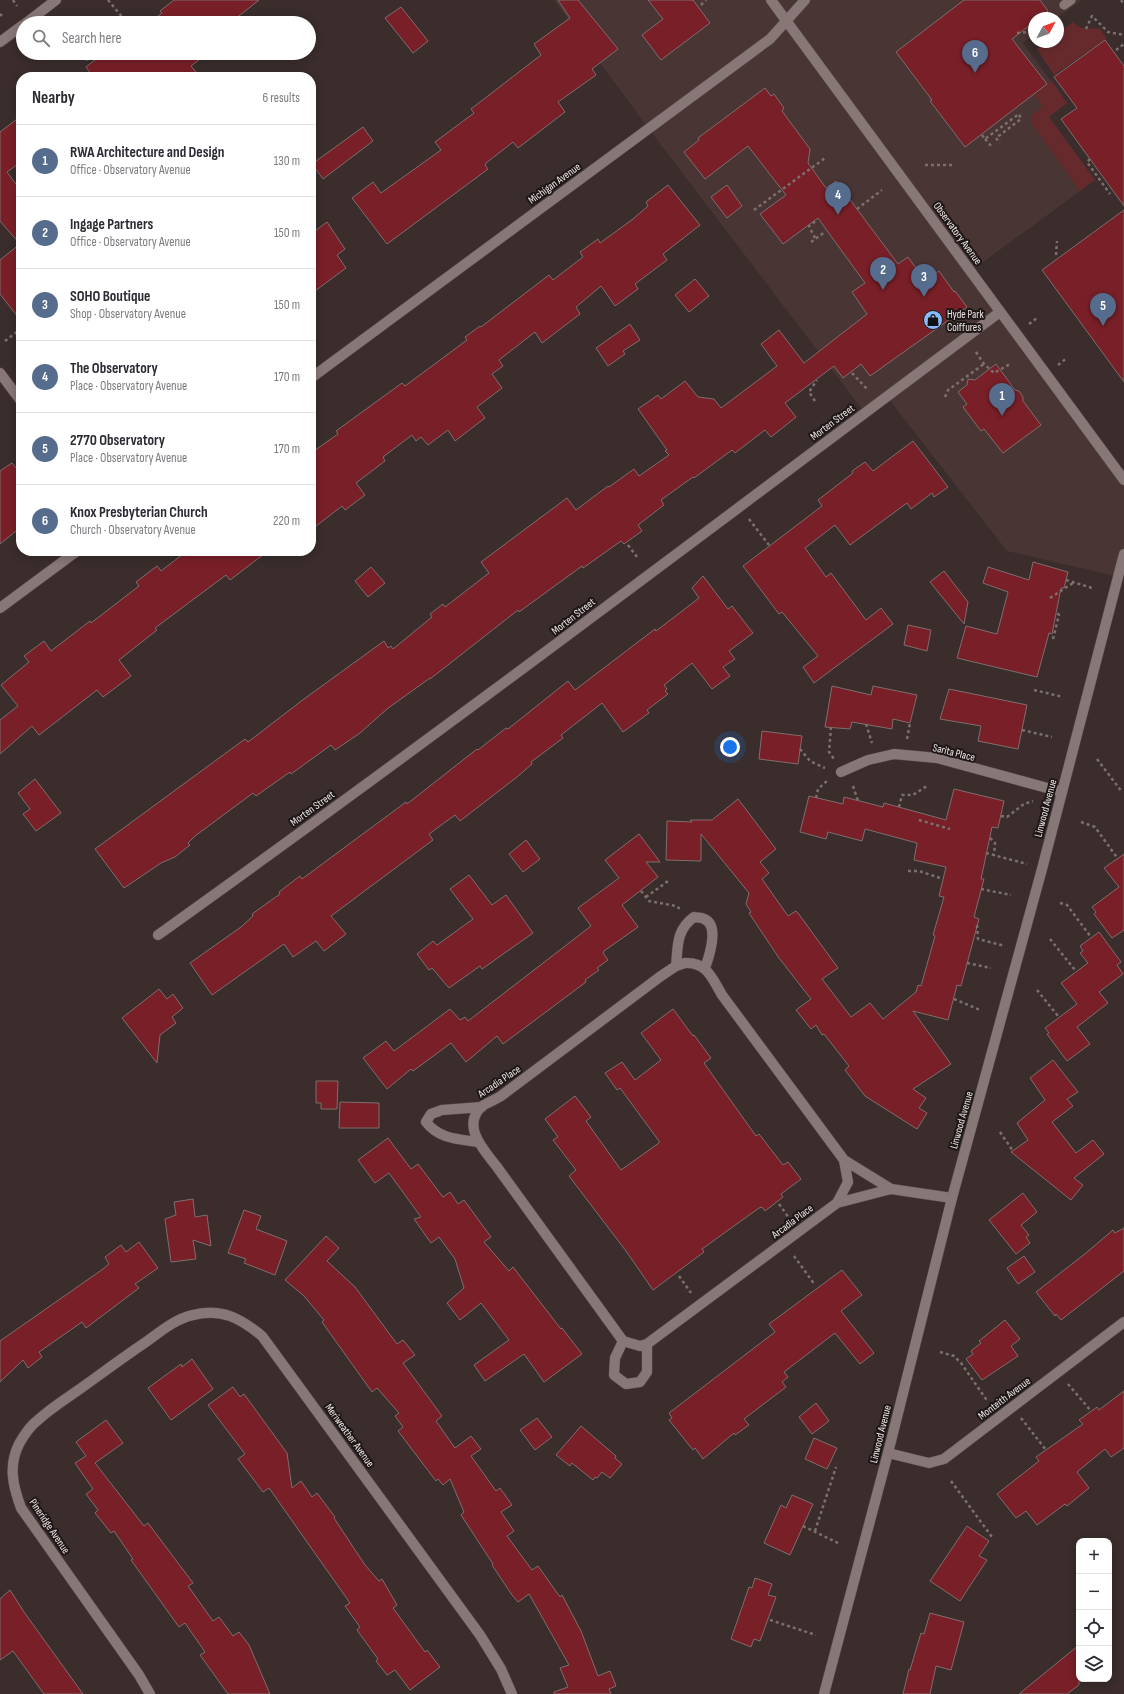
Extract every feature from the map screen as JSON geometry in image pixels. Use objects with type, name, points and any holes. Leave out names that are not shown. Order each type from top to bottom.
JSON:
[{"type":"street","points":[[35,16],[56,0]]},
{"type":"street","name":"Observatory Avenue","points":[[771,0],[1124,480]]},
{"type":"street","name":"Michigan Avenue","points":[[316,374],[770,39],[805,0]]},
{"type":"street","points":[[0,42],[16,30]]},
{"type":"street","name":"Morten Street","points":[[158,935],[494,691],[1000,312]]},
{"type":"street","points":[[0,373],[16,394]]},
{"type":"street","name":"Linwood Avenue","points":[[824,1694],[888,1453],[952,1198],[1042,869],[1124,554]]},
{"type":"street","points":[[0,608],[70,556]]},
{"type":"street","name":"Sarita Place","points":[[841,772],[868,760],[894,754],[937,758],[1062,792]]},
{"type":"street","points":[[676,966],[678,938],[685,924],[694,917],[704,918],[710,924],[712,933],[711,950],[705,968]]},
{"type":"street","name":"Arcadia Place","points":[[623,1341],[498,1167],[478,1142],[474,1133],[474,1124],[476,1116],[482,1107],[501,1096],[676,966],[685,963],[694,963],[705,968],[722,995],[844,1160],[892,1189],[952,1198]]},
{"type":"street","points":[[478,1142],[447,1137],[432,1131],[426,1122],[431,1114],[442,1110],[482,1107]]},
{"type":"street","name":"Arcadia Place","points":[[837,1203],[848,1182],[844,1160]]},
{"type":"street","name":"Arcadia Place","points":[[647,1344],[837,1203],[892,1189]]},
{"type":"street","name":"Meriweather Avenue","points":[[111,1366],[174,1322],[194,1314],[215,1312],[236,1317],[246,1322],[262,1336],[480,1635],[501,1669],[512,1694]]},
{"type":"street","name":"Monteith Avenue","points":[[888,1453],[929,1463],[944,1459],[1124,1322]]},
{"type":"street","points":[[623,1341],[640,1346],[647,1344],[647,1372],[640,1382],[626,1384],[614,1375],[615,1358],[623,1341]]},
{"type":"street","name":"Pineridge Avenue","points":[[111,1366],[37,1420],[24,1436],[15,1456],[13,1482],[21,1508],[135,1669],[150,1694]]},
{"type":"path","points":[[13,0],[16,6]]},
{"type":"path","points":[[108,0],[121,16]]},
{"type":"path","points":[[701,5],[706,0]]},
{"type":"path","points":[[1121,0],[1124,4]]},
{"type":"path","points":[[1086,29],[1092,16],[1108,32],[1124,35]]},
{"type":"path","points":[[1017,33],[1028,32]]},
{"type":"path","points":[[1116,50],[1124,44]]},
{"type":"path","points":[[986,139],[1019,114],[1021,119],[996,138],[1000,143]]},
{"type":"path","points":[[982,135],[993,148]]},
{"type":"path","points":[[754,210],[825,158]]},
{"type":"path","points":[[1090,159],[1087,162],[1110,194]]},
{"type":"path","points":[[925,165],[954,165]]},
{"type":"path","points":[[857,209],[882,190]]},
{"type":"path","points":[[815,238],[809,226],[817,220]]},
{"type":"path","points":[[811,242],[826,232]]},
{"type":"path","points":[[1056,255],[1057,241]]},
{"type":"path","points":[[5,341],[16,333]]},
{"type":"path","points":[[976,352],[984,364],[994,373],[1010,364]]},
{"type":"path","points":[[945,397],[948,390],[984,364]]},
{"type":"path","points":[[852,373],[867,389]]},
{"type":"path","points":[[815,401],[809,392],[817,380]]},
{"type":"path","points":[[737,508],[751,520],[769,545]]},
{"type":"path","points":[[628,545],[637,557]]},
{"type":"path","points":[[1066,580],[1092,588]]},
{"type":"path","points":[[1050,598],[1073,583]]},
{"type":"path","points":[[1053,639],[1059,615],[1057,613]]},
{"type":"path","points":[[1034,690],[1063,697]]},
{"type":"path","points":[[907,739],[910,723]]},
{"type":"path","points":[[866,724],[872,743]]},
{"type":"path","points":[[831,727],[829,752],[834,759]]},
{"type":"path","points":[[1022,730],[1052,738]]},
{"type":"path","points":[[800,749],[810,761],[825,768]]},
{"type":"path","points":[[1098,759],[1122,792]]},
{"type":"path","points":[[816,798],[818,789],[829,780]]},
{"type":"path","points":[[853,786],[858,801]]},
{"type":"path","points":[[899,807],[902,795],[913,795],[927,786]]},
{"type":"path","points":[[1001,816],[1007,817],[1024,804],[1036,800]]},
{"type":"path","points":[[919,820],[950,829]]},
{"type":"path","points":[[1081,822],[1095,827],[1118,859]]},
{"type":"path","points":[[990,838],[995,843],[994,856]]},
{"type":"path","points":[[986,853],[1042,869]]},
{"type":"path","points":[[908,871],[920,871],[943,879]]},
{"type":"path","points":[[646,898],[668,881]]},
{"type":"path","points":[[981,889],[1011,895]]},
{"type":"path","points":[[641,891],[649,901],[676,906],[694,917]]},
{"type":"path","points":[[1060,903],[1067,905],[1091,937]]},
{"type":"path","points":[[977,925],[978,939],[1020,951]]},
{"type":"path","points":[[1050,939],[1076,970]]},
{"type":"path","points":[[967,963],[992,968]]},
{"type":"path","points":[[1037,990],[1058,1016]]},
{"type":"path","points":[[954,999],[980,1010]]},
{"type":"path","points":[[1000,1132],[1013,1151]]},
{"type":"path","points":[[779,1204],[789,1218]]},
{"type":"path","points":[[794,1256],[815,1284]]},
{"type":"path","points":[[940,1352],[954,1356],[988,1402]]},
{"type":"path","points":[[1058,1372],[1091,1411]]},
{"type":"path","points":[[1012,1407],[1046,1450]]},
{"type":"path","points":[[815,1531],[836,1467]]},
{"type":"path","points":[[951,1481],[992,1537]]},
{"type":"path","points":[[803,1526],[840,1544]]},
{"type":"path","points":[[770,1620],[816,1635]]},
{"type":"shaded area","points":[[554,0],[1082,0],[1064,13],[1028,12],[1028,39],[1023,43],[1067,103],[1049,117],[1095,180],[971,271],[1124,480],[1124,554],[1119,577],[1007,551],[887,397],[865,413],[648,128]]},
{"type":"shaded area","points":[[1073,22],[1082,28],[1099,28],[1107,38],[1054,75],[1037,49],[1064,48],[1064,29]]},
{"type":"shaded area","points":[[1052,81],[1067,103],[1049,117],[1095,180],[1080,191],[1032,124],[1032,115],[1043,107],[1034,94]]},
{"type":"building","points":[[174,0],[259,0],[239,16],[158,16],[162,13],[160,11]]},
{"type":"building","points":[[558,0],[578,0],[618,49],[592,69],[596,75],[558,102],[565,112],[518,148],[513,142],[486,163],[485,165],[488,169],[387,244],[352,198],[373,182],[381,193],[441,150],[435,142],[474,113],[471,109],[541,55],[534,44],[570,18]]},
{"type":"building","points":[[648,0],[693,0],[710,23],[661,60],[642,35],[663,19]]},
{"type":"building","points":[[964,0],[1040,0],[1048,11],[1028,12],[1028,27],[1012,39],[1047,84],[965,147],[930,101],[932,100],[896,52]]},
{"type":"building","points":[[401,7],[428,41],[413,53],[385,18]]},
{"type":"building","points":[[1105,40],[1124,66],[1124,206],[1061,119],[1077,108],[1054,77]]},
{"type":"building","points":[[95,60],[199,60],[191,66],[196,72],[90,72],[86,67]]},
{"type":"building","points":[[765,88],[771,96],[774,94],[784,108],[782,111],[810,149],[808,163],[826,188],[836,181],[898,264],[908,257],[925,281],[939,271],[967,307],[870,376],[861,364],[843,378],[834,366],[785,403],[796,417],[771,437],[765,430],[735,453],[732,450],[694,478],[693,477],[661,500],[664,505],[638,525],[642,531],[624,544],[621,541],[583,568],[582,566],[519,612],[518,610],[430,679],[387,709],[360,733],[335,750],[331,745],[291,774],[290,772],[256,796],[253,793],[195,836],[188,843],[190,845],[175,857],[161,863],[124,888],[95,849],[245,739],[248,742],[384,641],[388,648],[391,646],[393,649],[432,617],[430,614],[443,604],[445,607],[489,573],[481,562],[567,498],[576,510],[634,469],[639,476],[669,455],[638,409],[658,395],[661,399],[685,381],[698,397],[714,399],[721,408],[777,366],[761,344],[779,330],[804,363],[867,314],[852,292],[865,283],[818,218],[783,244],[760,214],[786,195],[748,146],[705,179],[684,152],[699,140],[698,138]]},
{"type":"building","points":[[16,120],[16,166],[7,172],[16,184],[16,239],[0,221],[0,132]]},
{"type":"building","points":[[363,127],[373,141],[323,179],[316,169],[316,161]]},
{"type":"building","points":[[668,185],[700,225],[663,254],[667,260],[635,284],[638,289],[615,306],[601,286],[576,307],[580,314],[542,343],[535,332],[499,360],[503,366],[492,374],[502,388],[477,407],[485,418],[455,441],[448,430],[428,445],[421,437],[416,441],[412,435],[383,457],[385,461],[356,483],[365,495],[345,510],[342,506],[316,526],[316,449],[338,434],[336,431],[402,383],[405,386],[467,340],[465,337],[480,326],[481,327],[549,275],[553,280],[583,257],[580,252],[598,239],[600,243],[633,219],[648,206],[646,202]]},
{"type":"building","points":[[727,185],[742,206],[727,218],[711,197]]},
{"type":"building","points":[[1124,210],[1124,382],[1042,270]]},
{"type":"building","points":[[327,222],[345,249],[337,255],[346,268],[316,290],[316,230]]},
{"type":"building","points":[[16,247],[16,315],[0,294],[0,260]]},
{"type":"building","points":[[695,279],[709,296],[689,312],[675,295]]},
{"type":"building","points":[[630,324],[640,340],[623,351],[625,354],[608,366],[596,348]]},
{"type":"building","points":[[996,364],[1015,390],[1019,391],[1023,397],[1023,401],[1041,425],[1003,453],[984,429],[981,431],[963,407],[967,404],[958,392],[967,385],[968,379],[975,380]]},
{"type":"building","points":[[913,441],[948,487],[934,497],[932,493],[911,509],[907,503],[850,545],[835,525],[805,548],[826,577],[831,573],[866,620],[881,608],[893,624],[814,683],[803,667],[818,656],[782,612],[779,614],[743,566],[822,506],[818,500],[853,473],[852,471],[865,462],[873,471]]},
{"type":"building","points":[[12,463],[16,468],[16,531],[0,544],[0,471]]},
{"type":"building","points":[[180,556],[261,556],[230,580],[226,575],[155,628],[157,630],[119,660],[131,676],[103,697],[97,690],[39,735],[32,726],[0,754],[0,720],[18,706],[1,685],[29,662],[24,656],[44,641],[51,651],[90,621],[91,623],[139,586],[136,582],[157,566],[161,571]]},
{"type":"building","points":[[1033,562],[1068,572],[1064,588],[1061,588],[1052,634],[1049,633],[1037,677],[957,658],[966,626],[997,634],[1008,592],[983,583],[988,567],[1029,580]]},
{"type":"building","points":[[371,567],[385,583],[368,597],[355,581]]},
{"type":"building","points":[[944,571],[968,602],[964,624],[930,582]]},
{"type":"building","points":[[703,576],[728,609],[732,606],[753,633],[729,651],[735,659],[723,667],[730,676],[712,689],[692,663],[664,685],[667,689],[665,691],[668,694],[647,710],[649,713],[623,732],[602,703],[561,735],[563,738],[531,762],[532,764],[517,777],[460,821],[455,815],[429,834],[433,840],[331,916],[346,934],[324,951],[316,941],[293,957],[284,944],[212,995],[190,963],[241,927],[253,916],[252,914],[280,894],[279,892],[300,876],[302,879],[406,802],[407,804],[477,749],[478,750],[506,728],[508,729],[568,681],[575,690],[655,629],[656,631],[699,598],[692,588]]},
{"type":"building","points":[[908,625],[931,630],[927,651],[904,645]]},
{"type":"building","points":[[832,686],[871,695],[873,686],[917,695],[910,723],[893,719],[892,729],[852,722],[850,729],[825,727]]},
{"type":"building","points":[[949,689],[1027,705],[1018,749],[978,741],[981,726],[940,719]]},
{"type":"building","points":[[762,731],[802,736],[798,764],[759,759]]},
{"type":"building","points":[[35,779],[61,813],[36,831],[23,814],[30,809],[18,793]]},
{"type":"building","points":[[954,789],[1004,801],[998,828],[992,827],[981,879],[984,879],[974,917],[979,919],[961,986],[957,985],[948,1020],[913,1011],[951,1064],[913,1089],[926,1098],[919,1108],[927,1113],[917,1129],[865,1096],[845,1070],[849,1066],[824,1034],[822,1035],[816,1025],[811,1029],[796,1010],[811,999],[779,958],[749,913],[751,912],[746,904],[749,893],[701,834],[701,861],[666,860],[667,821],[692,822],[690,820],[712,820],[738,799],[776,849],[760,862],[769,873],[762,879],[788,916],[796,911],[798,913],[838,968],[822,979],[851,1017],[870,1003],[883,1019],[916,992],[918,985],[921,986],[944,897],[939,896],[946,867],[914,860],[917,843],[865,829],[862,841],[828,832],[826,839],[800,832],[809,796],[843,804],[844,797],[883,807],[884,803],[946,820]]},
{"type":"building","points":[[639,834],[660,862],[646,862],[658,877],[622,905],[638,927],[604,951],[603,953],[608,960],[597,968],[599,970],[585,980],[586,982],[503,1044],[497,1036],[466,1062],[451,1043],[413,1071],[411,1069],[387,1089],[363,1058],[386,1041],[394,1051],[450,1009],[460,1020],[465,1017],[468,1021],[591,926],[578,908],[619,878],[605,860]]},
{"type":"building","points":[[526,840],[540,859],[523,872],[509,854]]},
{"type":"building","points":[[1124,854],[1124,930],[1112,938],[1094,914],[1096,912],[1092,907],[1119,887],[1104,868]]},
{"type":"building","points":[[469,875],[492,905],[506,895],[533,933],[482,969],[480,966],[449,988],[432,968],[429,970],[417,954],[433,941],[437,945],[473,919],[450,889]]},
{"type":"building","points":[[1099,932],[1121,962],[1117,965],[1123,974],[1099,992],[1108,1003],[1077,1027],[1090,1044],[1067,1061],[1047,1034],[1049,1033],[1045,1028],[1077,1004],[1061,983],[1088,963],[1080,953],[1083,951],[1080,946]]},
{"type":"building","points":[[159,989],[167,999],[173,994],[183,1008],[172,1017],[176,1023],[160,1035],[157,1063],[122,1018]]},
{"type":"building","points":[[673,1009],[711,1058],[704,1063],[756,1136],[759,1134],[783,1165],[788,1162],[801,1179],[781,1194],[783,1197],[765,1211],[762,1207],[759,1208],[702,1249],[704,1252],[653,1290],[626,1251],[569,1176],[576,1170],[553,1140],[558,1137],[545,1119],[575,1096],[591,1117],[586,1121],[621,1170],[659,1143],[620,1088],[617,1090],[605,1073],[622,1062],[635,1080],[661,1060],[641,1033]]},
{"type":"building","points":[[1053,1060],[1078,1092],[1067,1099],[1073,1106],[1052,1122],[1076,1153],[1093,1140],[1104,1154],[1074,1178],[1083,1185],[1071,1200],[1011,1152],[1028,1140],[1017,1123],[1045,1100],[1030,1078]]},
{"type":"building","points":[[316,1081],[338,1081],[337,1109],[321,1109],[321,1103],[316,1103]]},
{"type":"building","points":[[340,1102],[379,1103],[379,1128],[339,1128]]},
{"type":"building","points":[[388,1138],[411,1169],[418,1164],[443,1197],[450,1192],[458,1204],[464,1200],[491,1237],[484,1242],[509,1271],[513,1267],[582,1354],[544,1382],[524,1354],[485,1381],[474,1365],[509,1340],[481,1303],[460,1320],[447,1303],[464,1288],[455,1259],[439,1237],[431,1243],[414,1219],[421,1217],[389,1173],[375,1183],[358,1160]]},
{"type":"building","points":[[1023,1193],[1037,1212],[1021,1225],[1029,1235],[1026,1237],[1030,1243],[1016,1254],[989,1220]]},
{"type":"building","points":[[193,1199],[195,1217],[207,1215],[211,1246],[193,1240],[196,1259],[171,1262],[165,1219],[176,1215],[174,1202]]},
{"type":"building","points":[[244,1210],[261,1216],[256,1229],[287,1241],[275,1275],[244,1263],[246,1259],[228,1253]]},
{"type":"building","points":[[1124,1228],[1124,1271],[1061,1320],[1056,1314],[1055,1316],[1036,1292],[1113,1230],[1115,1233]]},
{"type":"building","points":[[326,1236],[339,1248],[327,1261],[355,1287],[397,1344],[403,1340],[415,1355],[403,1363],[442,1416],[436,1421],[455,1448],[471,1436],[481,1449],[471,1456],[496,1491],[500,1488],[512,1505],[501,1512],[514,1531],[507,1536],[532,1570],[538,1566],[560,1597],[562,1595],[581,1631],[598,1676],[610,1671],[616,1686],[609,1689],[611,1694],[554,1694],[554,1692],[568,1687],[560,1668],[569,1665],[529,1594],[518,1602],[512,1595],[461,1515],[464,1512],[450,1479],[443,1485],[438,1479],[436,1481],[398,1431],[403,1427],[395,1416],[399,1413],[377,1388],[372,1392],[322,1322],[324,1320],[304,1296],[285,1280]]},
{"type":"building","points":[[139,1242],[158,1268],[135,1284],[139,1288],[86,1328],[82,1322],[39,1352],[42,1357],[28,1368],[23,1360],[0,1382],[0,1341],[103,1269],[109,1264],[105,1257],[121,1245],[126,1252]]},
{"type":"building","points":[[1024,1256],[1035,1272],[1018,1284],[1007,1268]]},
{"type":"building","points":[[842,1270],[862,1295],[841,1311],[874,1353],[860,1364],[835,1333],[784,1372],[788,1377],[782,1382],[786,1387],[744,1419],[749,1425],[735,1435],[734,1433],[703,1459],[695,1448],[693,1450],[669,1420],[672,1418],[669,1413],[775,1332],[769,1324]]},
{"type":"building","points":[[1005,1320],[1020,1339],[1011,1346],[1018,1356],[982,1380],[966,1359],[973,1354],[971,1351],[981,1343],[979,1341]]},
{"type":"building","points":[[192,1359],[213,1389],[171,1420],[148,1388],[181,1364],[182,1367]]},
{"type":"building","points":[[233,1387],[240,1397],[244,1394],[287,1453],[292,1488],[301,1481],[312,1497],[317,1493],[335,1517],[334,1518],[365,1565],[379,1581],[382,1579],[397,1605],[393,1608],[425,1652],[427,1650],[440,1667],[410,1690],[395,1670],[387,1675],[376,1661],[378,1659],[357,1630],[360,1627],[345,1606],[350,1603],[269,1488],[263,1492],[238,1459],[245,1454],[208,1405]]},
{"type":"building","points":[[1124,1391],[1124,1448],[1111,1457],[1105,1449],[1077,1472],[1089,1488],[1067,1506],[1065,1504],[1037,1525],[1026,1511],[1016,1518],[997,1494],[1039,1461],[1036,1457],[1083,1424],[1079,1420],[1097,1407],[1099,1410]]},
{"type":"building","points":[[816,1403],[829,1421],[812,1434],[799,1417]]},
{"type":"building","points":[[537,1418],[552,1437],[535,1450],[520,1430]]},
{"type":"building","points":[[106,1420],[123,1443],[95,1463],[144,1526],[148,1523],[193,1583],[188,1586],[213,1621],[219,1617],[233,1636],[239,1632],[249,1645],[270,1694],[228,1694],[200,1655],[205,1652],[185,1623],[179,1627],[131,1560],[133,1559],[114,1531],[111,1533],[95,1513],[98,1510],[86,1494],[93,1489],[75,1463],[86,1456],[76,1442]]},
{"type":"building","points":[[581,1426],[616,1456],[615,1458],[622,1464],[610,1478],[602,1472],[593,1480],[572,1463],[570,1466],[556,1455]]},
{"type":"building","points":[[814,1438],[837,1448],[827,1469],[805,1459]]},
{"type":"building","points":[[792,1495],[813,1504],[790,1555],[764,1543],[781,1505],[786,1508]]},
{"type":"building","points":[[967,1526],[989,1541],[979,1556],[987,1560],[960,1601],[930,1581]]},
{"type":"building","points":[[755,1578],[772,1584],[768,1595],[776,1597],[760,1641],[754,1639],[751,1647],[731,1639],[749,1587],[752,1588]]},
{"type":"building","points":[[10,1590],[83,1694],[44,1694],[13,1651],[0,1660],[0,1599]]},
{"type":"building","points":[[930,1613],[964,1622],[951,1670],[936,1666],[930,1694],[903,1694],[909,1669],[910,1670],[921,1633],[924,1634]]},
{"type":"building","points":[[1076,1647],[1076,1682],[1079,1682],[1079,1685],[1067,1694],[1019,1694]]},
{"type":"place","name":"Knox Presbyterian Church","points":[[975,73]]},
{"type":"place","name":"The Observatory","points":[[838,215]]},
{"type":"place","name":"Ingage Partners","points":[[883,290]]},
{"type":"place","name":"SOHO Boutique","points":[[924,297]]},
{"type":"place","name":"Hyde Park Coiffures","points":[[933,320]]},
{"type":"place","name":"2770 Observatory","points":[[1103,326]]},
{"type":"place","name":"RWA Architecture and Design","points":[[1002,416]]}]
